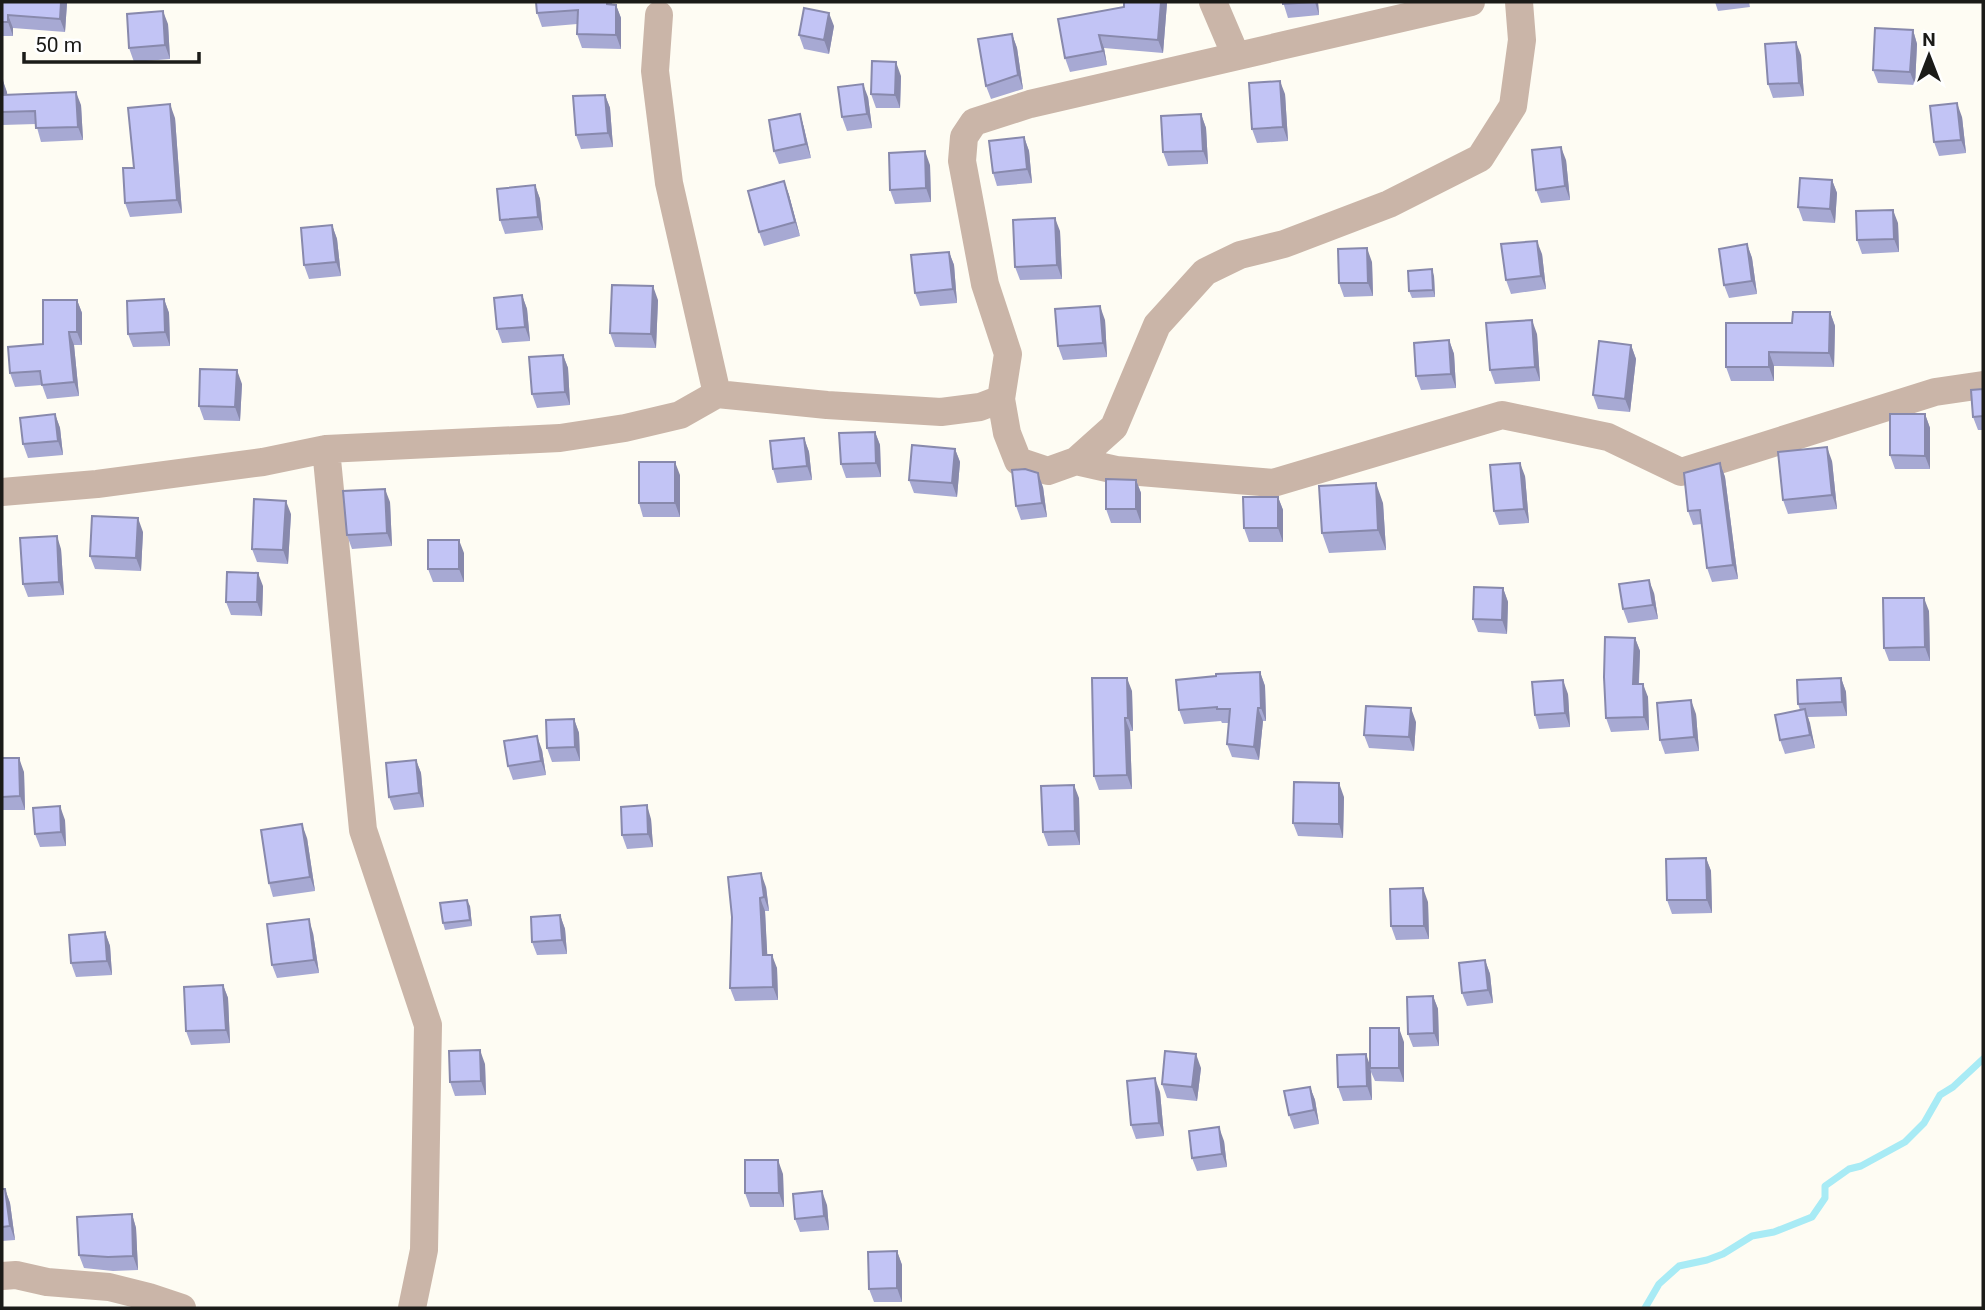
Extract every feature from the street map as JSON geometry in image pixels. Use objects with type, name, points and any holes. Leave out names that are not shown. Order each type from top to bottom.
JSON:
[{"type":"street","points":[[1213,2],[1236,56]]},
{"type":"street","points":[[1471,2],[1030,104],[974,122],[964,137],[962,162],[985,284],[1008,354],[1001,399],[1007,433],[1018,461],[1048,471],[1076,461],[1114,426],[1157,325],[1205,272],[1240,255],[1284,244],[1389,204],[1480,158],[1513,106],[1522,40],[1518,2]]},
{"type":"street","points":[[659,15],[655,71],[669,183],[717,394]]},
{"type":"street","points":[[1076,461],[1116,470],[1273,482],[1502,415],[1608,437],[1681,472],[1935,392],[1983,385]]},
{"type":"street","points":[[2,492],[97,484],[263,462],[326,449],[560,438],[680,415],[717,394],[827,405],[941,412],[980,407],[1001,399]]},
{"type":"street","points":[[326,449],[363,830],[428,1025],[424,1250],[412,1308]]},
{"type":"street","points":[[2,1276],[16,1275],[47,1282],[109,1287],[181,1308]]},
{"type":"building","points":[[2,2],[61,2],[60,19],[8,15],[8,22],[2,22]]},
{"type":"building","points":[[536,2],[607,2],[616,5],[616,35],[577,34],[578,10],[537,13]]},
{"type":"building","points":[[1124,2],[1161,2],[1158,40],[1099,35],[1103,51],[1065,58],[1058,19],[1124,7]]},
{"type":"building","points":[[1283,2],[1315,2],[1283,4]]},
{"type":"building","points":[[804,8],[829,13],[824,40],[799,35]]},
{"type":"building","points":[[163,11],[165,45],[129,48],[127,14]]},
{"type":"building","points":[[1875,28],[1913,30],[1910,72],[1873,70]]},
{"type":"building","points":[[1012,34],[1018,75],[986,86],[978,39]]},
{"type":"building","points":[[1796,42],[1799,83],[1768,84],[1765,44]]},
{"type":"building","points":[[872,61],[896,62],[895,95],[871,94]]},
{"type":"building","points":[[2,78],[3,95],[76,92],[78,127],[36,128],[35,111],[2,112]]},
{"type":"building","points":[[1280,81],[1283,127],[1252,129],[1249,83]]},
{"type":"building","points":[[863,84],[867,114],[842,117],[838,87]]},
{"type":"building","points":[[605,95],[608,133],[576,135],[573,96]]},
{"type":"building","points":[[1957,103],[1961,140],[1934,142],[1930,106]]},
{"type":"building","points":[[170,104],[177,200],[125,203],[123,168],[134,168],[128,108]]},
{"type":"building","points":[[800,114],[806,144],[774,151],[769,120]]},
{"type":"building","points":[[1201,114],[1203,151],[1163,152],[1161,116]]},
{"type":"building","points":[[1024,137],[1027,169],[993,173],[989,141]]},
{"type":"building","points":[[1561,147],[1565,186],[1536,190],[1532,150]]},
{"type":"building","points":[[925,151],[926,188],[890,190],[889,153]]},
{"type":"building","points":[[1800,178],[1832,180],[1830,209],[1798,207]]},
{"type":"building","points":[[784,181],[795,222],[759,232],[748,191]]},
{"type":"building","points":[[535,185],[538,217],[500,220],[497,189]]},
{"type":"building","points":[[1893,210],[1894,239],[1857,240],[1856,211]]},
{"type":"building","points":[[1055,218],[1057,265],[1015,267],[1013,220]]},
{"type":"building","points":[[332,225],[336,262],[304,265],[301,228]]},
{"type":"building","points":[[1537,241],[1541,276],[1506,280],[1501,244]]},
{"type":"building","points":[[1747,244],[1752,281],[1724,285],[1719,249]]},
{"type":"building","points":[[1367,248],[1368,283],[1339,283],[1338,249]]},
{"type":"building","points":[[949,252],[953,289],[915,293],[911,255]]},
{"type":"building","points":[[1432,269],[1433,290],[1409,291],[1408,271]]},
{"type":"building","points":[[612,285],[653,286],[651,334],[610,333]]},
{"type":"building","points":[[522,295],[525,327],[497,329],[494,298]]},
{"type":"building","points":[[164,299],[165,332],[128,334],[127,301]]},
{"type":"building","points":[[43,300],[77,300],[77,332],[69,332],[74,382],[42,385],[40,371],[10,373],[8,347],[43,344]]},
{"type":"building","points":[[1100,306],[1103,343],[1058,346],[1055,309]]},
{"type":"building","points":[[1793,312],[1830,312],[1829,353],[1769,352],[1769,367],[1726,367],[1726,323],[1792,323]]},
{"type":"building","points":[[1532,320],[1535,367],[1490,370],[1486,323]]},
{"type":"building","points":[[1449,340],[1451,374],[1416,376],[1414,343]]},
{"type":"building","points":[[1599,341],[1631,345],[1625,399],[1593,395]]},
{"type":"building","points":[[563,355],[565,392],[532,394],[529,357]]},
{"type":"building","points":[[200,369],[237,370],[235,407],[199,406]]},
{"type":"building","points":[[1983,389],[1983,416],[1973,417],[1971,390]]},
{"type":"building","points":[[55,414],[58,441],[23,444],[20,418]]},
{"type":"building","points":[[1890,414],[1925,414],[1925,456],[1890,455]]},
{"type":"building","points":[[875,432],[876,463],[841,464],[839,433]]},
{"type":"building","points":[[804,438],[807,466],[773,469],[770,441]]},
{"type":"building","points":[[912,445],[955,449],[952,483],[909,480]]},
{"type":"building","points":[[1827,447],[1832,495],[1783,500],[1778,452]]},
{"type":"building","points":[[639,462],[675,462],[675,503],[639,503]]},
{"type":"building","points":[[1520,463],[1524,509],[1494,511],[1490,465]]},
{"type":"building","points":[[1720,463],[1733,565],[1707,568],[1700,510],[1688,511],[1684,473]]},
{"type":"building","points":[[1025,469],[1038,473],[1042,503],[1016,506],[1012,470]]},
{"type":"building","points":[[1106,479],[1136,480],[1136,509],[1106,509]]},
{"type":"building","points":[[1376,483],[1378,530],[1322,533],[1319,486]]},
{"type":"building","points":[[385,489],[387,533],[347,535],[343,491]]},
{"type":"building","points":[[1243,497],[1278,497],[1278,528],[1244,528]]},
{"type":"building","points":[[254,499],[286,501],[283,550],[252,549]]},
{"type":"building","points":[[92,516],[138,518],[136,558],[90,556]]},
{"type":"building","points":[[57,536],[59,582],[23,584],[20,538]]},
{"type":"building","points":[[428,540],[459,540],[459,569],[428,569]]},
{"type":"building","points":[[227,572],[258,573],[257,602],[226,602]]},
{"type":"building","points":[[1649,580],[1653,605],[1623,609],[1619,584]]},
{"type":"building","points":[[1474,587],[1503,588],[1502,620],[1473,619]]},
{"type":"building","points":[[1883,598],[1924,598],[1925,647],[1884,648]]},
{"type":"building","points":[[1605,637],[1635,638],[1633,684],[1643,684],[1644,717],[1606,718]]},
{"type":"building","points":[[1260,672],[1261,708],[1258,708],[1254,747],[1227,744],[1230,709],[1217,707],[1179,710],[1176,680],[1216,674]]},
{"type":"building","points":[[1092,678],[1127,678],[1127,775],[1094,776]]},
{"type":"building","points":[[1841,678],[1842,702],[1798,704],[1797,680]]},
{"type":"building","points":[[1563,680],[1565,713],[1535,715],[1532,682]]},
{"type":"building","points":[[1691,700],[1694,737],[1660,740],[1657,703]]},
{"type":"building","points":[[1366,706],[1411,708],[1409,737],[1364,735]]},
{"type":"building","points":[[1805,709],[1810,735],[1780,740],[1775,715]]},
{"type":"building","points":[[574,719],[575,747],[547,748],[546,720]]},
{"type":"building","points":[[537,736],[541,761],[508,766],[504,741]]},
{"type":"building","points":[[2,758],[19,758],[20,796],[2,797]]},
{"type":"building","points":[[416,760],[419,793],[389,797],[386,763]]},
{"type":"building","points":[[1294,782],[1339,783],[1339,824],[1293,823]]},
{"type":"building","points":[[1074,785],[1075,831],[1043,832],[1041,786]]},
{"type":"building","points":[[647,805],[648,834],[622,835],[621,807]]},
{"type":"building","points":[[60,806],[61,832],[35,834],[33,808]]},
{"type":"building","points":[[302,824],[310,877],[269,883],[261,830]]},
{"type":"building","points":[[1706,858],[1707,900],[1667,900],[1666,859]]},
{"type":"building","points":[[761,873],[764,897],[760,898],[763,955],[772,955],[773,987],[730,988],[732,917],[728,877]]},
{"type":"building","points":[[1423,888],[1424,926],[1391,926],[1390,889]]},
{"type":"building","points":[[467,900],[470,920],[443,923],[440,903]]},
{"type":"building","points":[[560,915],[562,940],[532,942],[531,917]]},
{"type":"building","points":[[309,919],[314,960],[272,965],[267,924]]},
{"type":"building","points":[[105,932],[107,961],[71,963],[69,935]]},
{"type":"building","points":[[1485,960],[1488,990],[1462,993],[1459,963]]},
{"type":"building","points":[[223,985],[226,1030],[186,1031],[184,987]]},
{"type":"building","points":[[1433,996],[1434,1033],[1408,1034],[1407,997]]},
{"type":"building","points":[[1370,1028],[1399,1028],[1399,1068],[1370,1068]]},
{"type":"building","points":[[480,1050],[481,1081],[450,1082],[449,1051]]},
{"type":"building","points":[[1165,1051],[1196,1054],[1192,1087],[1162,1084]]},
{"type":"building","points":[[1366,1054],[1367,1086],[1338,1087],[1337,1055]]},
{"type":"building","points":[[1155,1078],[1159,1123],[1131,1125],[1127,1081]]},
{"type":"building","points":[[1310,1087],[1314,1110],[1289,1115],[1284,1091]]},
{"type":"building","points":[[1219,1127],[1222,1154],[1192,1158],[1189,1131]]},
{"type":"building","points":[[745,1160],[778,1160],[779,1193],[745,1193]]},
{"type":"building","points":[[2,1189],[5,1189],[10,1226],[2,1227]]},
{"type":"building","points":[[822,1191],[824,1216],[795,1219],[793,1194]]},
{"type":"building","points":[[132,1214],[133,1256],[79,1255],[77,1217]]},
{"type":"building","points":[[897,1251],[897,1288],[869,1289],[868,1252]]},
{"type":"waterway","points":[[1645,1308],[1659,1284],[1679,1266],[1707,1260],[1723,1254],[1752,1236],[1774,1232],[1812,1217],[1825,1198],[1825,1186],[1849,1169],[1861,1166],[1905,1142],[1924,1123],[1940,1095],[1953,1087],[1983,1059]]}]
